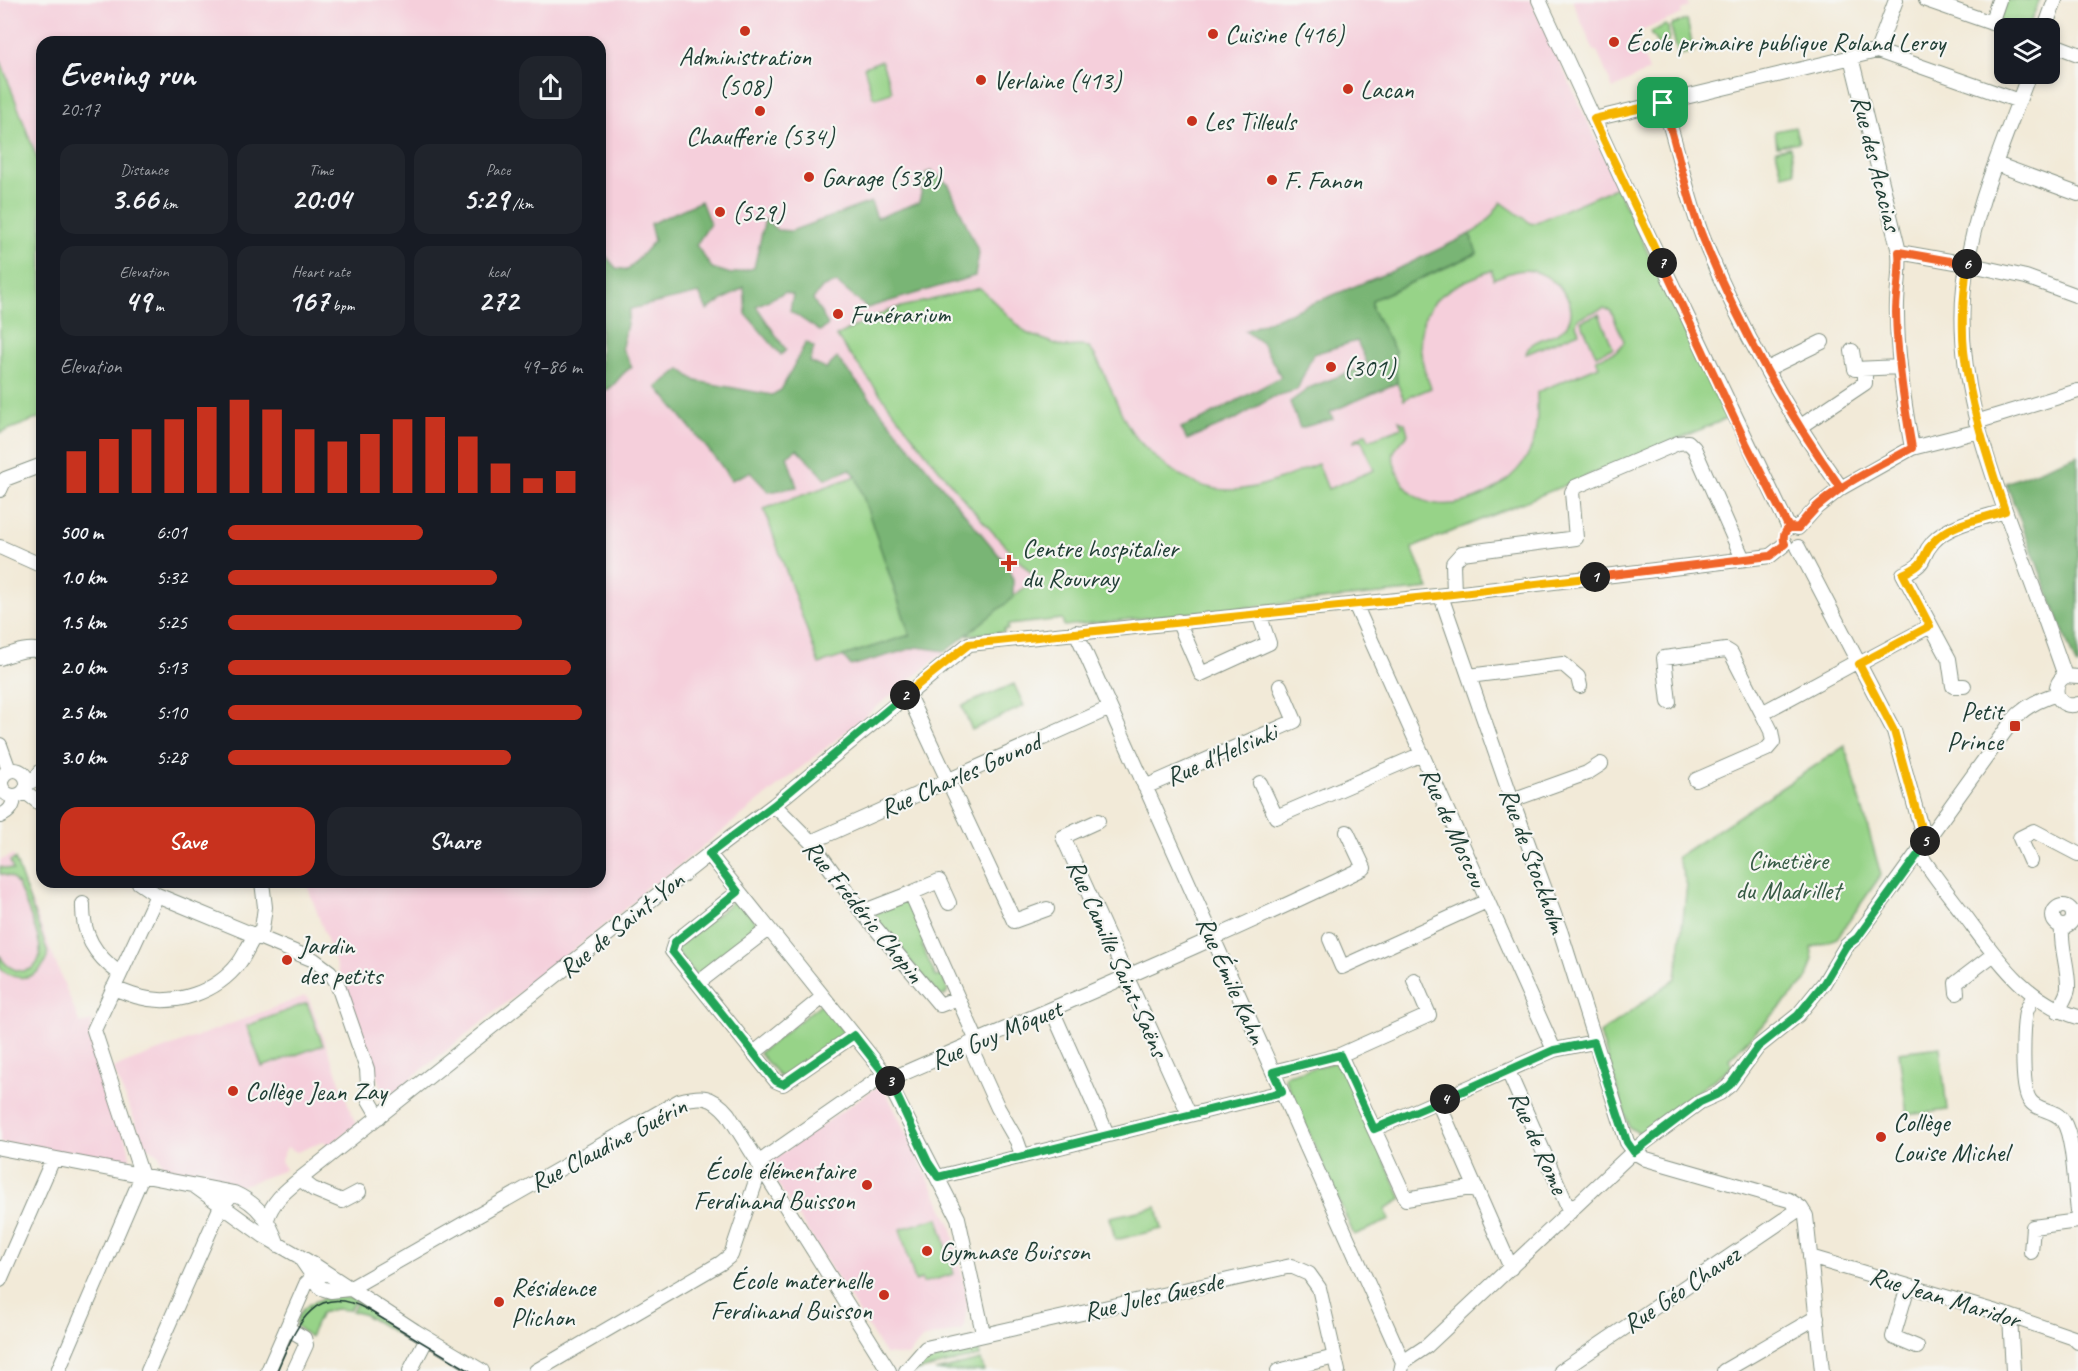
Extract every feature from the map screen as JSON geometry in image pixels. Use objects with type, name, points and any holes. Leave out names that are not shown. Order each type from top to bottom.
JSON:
[{"type":"street","points":[[1447,595],[1770,556],[1803,543],[1804,536],[1793,528],[1746,443],[1539,0]]},
{"type":"street","points":[[1877,51],[1896,0]]},
{"type":"street","points":[[1926,0],[1994,24]]},
{"type":"street","points":[[1991,23],[1999,0]]},
{"type":"street","points":[[2049,18],[2055,0]]},
{"type":"street","points":[[2060,48],[2078,54]]},
{"type":"street","points":[[1594,119],[1877,51],[2019,101]]},
{"type":"street","name":"Rue des Acacias","points":[[1851,57],[1899,252],[1896,314],[1902,398],[1912,448]]},
{"type":"street","points":[[2025,84],[1972,233],[1963,292],[1964,352],[1978,427],[2005,511],[2072,676],[2058,683],[2056,694],[2063,704],[2077,708]]},
{"type":"street","points":[[1663,103],[1686,189],[1703,238],[1767,369],[1841,488]]},
{"type":"street","points":[[1996,164],[2078,194]]},
{"type":"street","points":[[1899,252],[2026,277],[2078,296]]},
{"type":"street","points":[[1767,369],[1822,342]]},
{"type":"street","points":[[1852,351],[1855,369],[1900,367]]},
{"type":"street","points":[[1801,426],[1865,383],[1865,369]]},
{"type":"street","points":[[1927,837],[1921,828],[1894,731],[1792,546],[1783,537],[1841,488],[1912,448],[2078,391]]},
{"type":"street","name":"Rue de Stockholm","points":[[1634,1152],[1627,1142],[1561,933],[1469,676],[1447,595],[1453,563],[1457,556],[1462,553],[1576,538],[1572,492],[1575,487],[1678,443],[1688,442],[1694,448],[1743,559]]},
{"type":"street","points":[[0,490],[5,478],[36,467]]},
{"type":"street","points":[[1964,686],[1953,686],[1949,659],[1903,574],[1922,564],[1932,542],[1950,528],[2005,511]]},
{"type":"street","points":[[0,547],[36,563]]},
{"type":"street","name":"Rue de Saint-Yon","points":[[267,1219],[279,1197],[300,1179],[774,805],[969,644],[1447,595]]},
{"type":"street","name":"Rue de Moscou","points":[[1355,604],[1554,1050]]},
{"type":"street","points":[[1179,621],[1201,674],[1269,643],[1259,614]]},
{"type":"street","points":[[1762,713],[1930,626]]},
{"type":"street","name":"Rue Émile Kahn","points":[[1076,632],[1402,1366]]},
{"type":"street","points":[[0,658],[22,650],[36,649]]},
{"type":"street","points":[[1669,702],[1664,658],[1725,650],[1731,652],[1771,731],[1773,742],[1767,749],[1696,780]]},
{"type":"street","points":[[1469,676],[1563,664],[1578,678],[1580,686]]},
{"type":"street","name":"Rue d'Helsinki","points":[[1145,787],[1295,721],[1280,686]]},
{"type":"street","points":[[907,693],[1014,921],[1047,909]]},
{"type":"street","points":[[1402,1366],[1427,1346],[1634,1152],[1700,1102],[1720,1093],[1730,1085],[1758,1047],[1798,1015],[1824,983],[1846,946],[1857,938],[2015,717],[2035,703],[2056,694]]},
{"type":"street","name":"Rue Charles Gounod","points":[[810,842],[1110,708]]},
{"type":"street","points":[[0,745],[6,793],[22,790],[36,800]]},
{"type":"street","points":[[1260,783],[1276,817],[1422,754]]},
{"type":"street","points":[[1512,800],[1587,773],[1601,764]]},
{"type":"street","points":[[3,778],[22,772],[22,790]]},
{"type":"street","points":[[0,816],[8,812],[22,790],[36,778]]},
{"type":"street","name":"Rue Frédéric Chopin","points":[[774,805],[810,842],[862,912],[940,1005],[958,998]]},
{"type":"street","name":"Rue Camille Saint-Saëns","points":[[1098,821],[1064,837],[1189,1114]]},
{"type":"street","points":[[2030,861],[2020,838],[2034,831],[2078,854]]},
{"type":"street","name":"Rue Guy Môquet","points":[[760,1167],[880,1078],[895,1077],[1052,1010],[1364,868],[1347,832]]},
{"type":"street","points":[[1919,853],[1994,954],[2017,981],[2058,1011],[2078,1017]]},
{"type":"street","points":[[709,854],[887,1077],[958,1218],[983,1334]]},
{"type":"street","points":[[862,912],[939,881],[949,903]]},
{"type":"street","points":[[147,888],[157,895],[255,934],[322,965],[337,983],[367,1069],[369,1100],[379,1117]]},
{"type":"street","points":[[113,988],[141,998],[164,1000],[190,997],[212,987],[240,962],[255,934],[262,929],[265,907],[263,888]]},
{"type":"street","points":[[738,892],[675,942],[672,951],[776,1081],[783,1084],[854,1035]]},
{"type":"street","points":[[911,893],[958,998],[973,1043],[1022,1155]]},
{"type":"street","points":[[58,1371],[142,1176],[94,1030],[157,895]]},
{"type":"street","points":[[1330,939],[1342,967],[1487,901]]},
{"type":"street","points":[[83,904],[82,920],[94,950],[119,974]]},
{"type":"street","points":[[2058,1011],[2068,991],[2061,941],[2062,926]]},
{"type":"street","points":[[698,983],[768,929]]},
{"type":"street","points":[[1957,993],[1956,982],[1994,954]]},
{"type":"street","points":[[1273,1072],[1340,1055],[1429,1015],[1414,980]]},
{"type":"street","points":[[2034,995],[2026,1012],[2024,1085],[2029,1100],[2036,1106],[2053,1112],[2073,1131],[2078,1211]]},
{"type":"street","points":[[754,1053],[823,998]]},
{"type":"street","points":[[1052,1010],[1107,1134]]},
{"type":"street","points":[[1374,1129],[1554,1050],[1594,1042]]},
{"type":"street","points":[[1340,1055],[1407,1199],[1476,1187]]},
{"type":"street","name":"Rue de Rome","points":[[1508,1071],[1570,1212]]},
{"type":"street","points":[[938,1177],[1282,1092]]},
{"type":"street","name":"Rue Claudine Guérin","points":[[350,1289],[679,1101],[698,1096],[712,1099],[721,1106],[889,1371]]},
{"type":"street","points":[[1438,1102],[1511,1268]]},
{"type":"street","points":[[0,1148],[234,1193],[254,1204],[267,1219],[278,1245]]},
{"type":"street","points":[[1634,1152],[1646,1159],[1789,1200],[1801,1208],[1806,1216],[1822,1371]]},
{"type":"street","points":[[0,1280],[53,1159]]},
{"type":"street","points":[[536,1371],[722,1263],[731,1255],[760,1167]]},
{"type":"street","points":[[300,1179],[313,1189],[342,1201],[359,1192]]},
{"type":"street","points":[[196,1187],[301,1259],[320,1280],[350,1289],[423,1344],[482,1371]]},
{"type":"street","points":[[148,1371],[221,1206],[234,1193]]},
{"type":"street","name":"Rue de Saint-Yon","points":[[254,1204],[279,1197]]},
{"type":"street","points":[[248,1223],[254,1204]]},
{"type":"street","name":"Rue Géo Chavez","points":[[1561,1371],[1801,1208]]},
{"type":"street","points":[[248,1223],[267,1219]]},
{"type":"street","points":[[2031,1252],[2033,1227],[2078,1221]]},
{"type":"street","name":"Rue Jean Maridor","points":[[1810,1257],[2010,1316],[2074,1338],[2078,1342]]},
{"type":"street","name":"Rue Jules Guesde","points":[[906,1371],[926,1348],[1291,1266],[1309,1274],[1319,1288],[1337,1364]]},
{"type":"street","points":[[267,1371],[302,1292],[320,1280]]},
{"type":"street","points":[[1908,1286],[1893,1337],[1917,1347]]},
{"type":"street","points":[[2010,1316],[2013,1371]]},
{"type":"street","points":[[1724,1371],[1817,1317]]},
{"type":"street","points":[[286,1328],[304,1338],[306,1345],[294,1371]]},
{"type":"street","points":[[410,1371],[423,1344]]},
{"type":"street","points":[[1278,1371],[1337,1364]]},
{"type":"shaded area","name":"Centre hospitalier du Rouvray","points":[[0,0],[1531,0],[1726,419],[1412,548],[1429,589],[1073,625],[1036,579],[656,884],[652,883],[643,890],[644,894],[385,1099],[308,888],[606,888],[606,36],[36,36],[36,156],[0,59]]},
{"type":"shaded area","name":"École primaire publique Roland Leroy","points":[[1572,0],[1688,0],[1689,7],[1681,10],[1682,14],[1634,34],[1649,70],[1613,89]]},
{"type":"shaded area","points":[[13,855],[80,1024],[92,1021],[90,1038],[92,1049],[100,1078],[128,1145],[131,1163],[129,1166],[0,1142],[0,860]]},
{"type":"shaded area","name":"Collège Jean Zay","points":[[305,996],[309,999],[356,1125],[328,1146],[325,1141],[297,1152],[287,1147],[281,1160],[285,1170],[238,1187],[165,1172],[159,1154],[145,1146],[113,1068]]},
{"type":"shaded area","points":[[878,1086],[887,1094],[951,1225],[968,1303],[963,1330],[922,1339],[908,1356],[885,1354],[767,1167],[768,1163]]},
{"type":"green space","points":[[2003,0],[2040,0],[2032,18],[2000,18]]},
{"type":"green space","points":[[1687,20],[1694,52],[1678,55],[1671,27],[1673,24]]},
{"type":"green space","points":[[1665,25],[1668,27],[1669,35],[1667,48],[1660,47],[1650,33]]},
{"type":"green space","points":[[0,59],[36,156],[36,419],[0,433]]},
{"type":"green space","points":[[880,61],[892,91],[876,98],[873,97],[864,67]]},
{"type":"green space","points":[[1795,127],[1799,142],[1777,146],[1775,131]]},
{"type":"green space","points":[[1790,147],[1795,172],[1782,175],[1776,150]]},
{"type":"green space","points":[[932,171],[949,185],[979,253],[975,276],[867,308],[837,283],[823,287],[813,299],[828,325],[820,331],[790,311],[793,295],[785,292],[756,306],[786,350],[781,355],[746,314],[744,287],[707,310],[699,293],[630,309],[622,348],[632,367],[606,391],[606,256],[616,268],[628,270],[654,241],[650,224],[701,201],[710,224],[696,245],[712,268],[731,274],[754,268],[765,219],[777,230],[791,231],[871,202],[877,218],[919,202],[926,173]]},
{"type":"green space","points":[[1617,187],[1726,419],[1412,548],[1429,589],[1064,626],[1062,619],[1008,625],[1008,629],[1004,629],[1004,632],[966,635],[1036,578],[957,491],[907,430],[836,336],[889,310],[980,288],[1026,333],[1064,347],[1089,347],[1101,366],[1124,419],[1134,434],[1161,462],[1191,481],[1209,488],[1245,489],[1280,479],[1318,464],[1328,489],[1374,470],[1361,439],[1354,442],[1354,440],[1366,433],[1369,440],[1402,427],[1399,420],[1405,423],[1408,434],[1395,449],[1393,455],[1398,474],[1410,492],[1426,501],[1444,505],[1464,502],[1484,495],[1502,484],[1517,470],[1528,455],[1536,432],[1537,392],[1599,366],[1596,359],[1620,348],[1624,341],[1611,311],[1604,308],[1578,318],[1576,324],[1579,332],[1526,354],[1528,348],[1538,340],[1558,332],[1568,323],[1571,315],[1570,306],[1562,290],[1556,283],[1540,273],[1528,270],[1493,279],[1492,270],[1471,279],[1450,289],[1429,310],[1423,321],[1420,347],[1431,388],[1413,394],[1404,400],[1397,383],[1395,351],[1372,309],[1372,300],[1477,254],[1470,234],[1488,220],[1501,202],[1532,224]]},
{"type":"green space","points":[[1470,234],[1477,253],[1372,300],[1372,309],[1395,351],[1397,383],[1330,412],[1333,419],[1300,428],[1290,402],[1311,387],[1368,365],[1357,341],[1313,354],[1297,390],[1273,397],[1236,419],[1187,440],[1181,428],[1203,419],[1281,377],[1262,343],[1245,331],[1402,267]]},
{"type":"green space","points":[[1599,314],[1613,348],[1596,355],[1581,321]]},
{"type":"green space","points":[[806,342],[814,347],[810,362],[826,369],[837,358],[1007,565],[1013,580],[1013,598],[946,651],[917,647],[851,666],[843,656],[910,635],[856,476],[850,469],[826,479],[797,449],[787,456],[797,487],[769,492],[750,472],[731,480],[657,387],[680,369],[696,381],[772,395],[781,390]]},
{"type":"green space","points":[[2078,455],[2078,666],[2006,483]]},
{"type":"green space","points":[[856,476],[910,635],[819,664],[764,509]]},
{"type":"green space","points":[[1014,684],[1024,706],[972,730],[962,706]]},
{"type":"green space","name":"Cimetière du Madrillet","points":[[1845,746],[1881,875],[1837,938],[1811,948],[1813,959],[1806,981],[1729,1059],[1732,1066],[1640,1134],[1629,1127],[1600,1034],[1676,978],[1687,885],[1677,857]]},
{"type":"green space","points":[[15,859],[48,953],[46,961],[36,973],[22,977],[7,974],[0,968],[0,955],[9,967],[22,971],[34,967],[40,953],[36,929],[18,885],[11,877],[0,874],[0,867],[13,870],[10,861]]},
{"type":"green space","points":[[737,898],[762,930],[698,979],[675,949]]},
{"type":"green space","points":[[905,900],[909,902],[928,943],[922,946],[936,977],[942,975],[948,990],[945,995],[940,996],[873,918],[873,914]]},
{"type":"green space","points":[[307,1003],[323,1045],[262,1067],[247,1026]]},
{"type":"green space","points":[[822,1003],[847,1035],[783,1080],[759,1053]]},
{"type":"green space","points":[[1940,1047],[1947,1110],[1907,1115],[1899,1052]]},
{"type":"green space","points":[[1339,1061],[1402,1199],[1385,1209],[1390,1220],[1354,1235],[1284,1076]]},
{"type":"green space","points":[[1157,1207],[1162,1229],[1115,1240],[1110,1217]]},
{"type":"green space","name":"Gymnase Buisson","points":[[938,1218],[954,1274],[923,1283],[922,1279],[915,1281],[900,1229]]},
{"type":"green space","points":[[337,1296],[356,1299],[349,1310],[335,1309],[321,1313],[310,1337],[296,1326],[300,1313],[305,1308],[317,1301]]},
{"type":"green space","points":[[359,1299],[413,1331],[407,1340],[365,1315],[352,1311]]},
{"type":"green space","points":[[977,1343],[980,1356],[915,1371],[929,1352]]},
{"type":"green space","points":[[981,1360],[984,1371],[935,1371]]},
{"type":"tram line","points":[[277,1371],[291,1340],[308,1314],[319,1305],[333,1301],[349,1302],[368,1310],[470,1371]]},
{"type":"place","name":"Administration (508)","points":[[745,31]]},
{"type":"place","name":"Cuisine (416)","points":[[1213,34]]},
{"type":"place","name":"École primaire publique Roland Leroy","points":[[1614,42]]},
{"type":"place","name":"Verlaine (413)","points":[[981,80]]},
{"type":"place","name":"Lacan","points":[[1348,89]]},
{"type":"place","name":"Chaufferie (534)","points":[[760,111]]},
{"type":"place","name":"Les Tilleuls","points":[[1192,121]]},
{"type":"place","name":"Garage (538)","points":[[809,177]]},
{"type":"place","name":"F. Fanon","points":[[1272,180]]},
{"type":"place","name":"(529)","points":[[720,212]]},
{"type":"place","name":"Funérarium","points":[[838,314]]},
{"type":"place","name":"(301)","points":[[1331,367]]},
{"type":"place","name":"Centre hospitalier du Rouvray","points":[[1009,563]]},
{"type":"place","name":"Petit Prince","points":[[2015,726]]},
{"type":"place","name":"Jardin des petits","points":[[287,960]]},
{"type":"place","name":"Collège Jean Zay","points":[[233,1091]]},
{"type":"place","name":"Collège Louise Michel","points":[[1881,1137]]},
{"type":"place","name":"École élémentaire Ferdinand Buisson","points":[[867,1185]]},
{"type":"place","name":"Gymnase Buisson","points":[[927,1251]]},
{"type":"place","name":"École maternelle Ferdinand Buisson","points":[[884,1295]]},
{"type":"place","name":"Résidence Plichon","points":[[499,1302]]},
{"type":"route","points":[[1663,103],[1594,119],[1746,443],[1789,528],[1792,527],[1795,527],[1798,528],[1803,521],[1817,507],[1841,488],[1912,448],[1902,398],[1896,314],[1899,252],[1967,264],[1962,321],[1964,352],[1976,422],[2005,511],[1950,528],[1932,542],[1922,564],[1903,574],[1930,626],[1859,664],[1894,731],[1921,828],[1927,837],[1919,853],[1902,873],[1857,938],[1846,946],[1824,983],[1798,1015],[1758,1047],[1730,1085],[1720,1093],[1700,1102],[1634,1152],[1627,1142],[1594,1042],[1554,1050],[1374,1129],[1340,1055],[1273,1072],[1282,1092],[938,1177],[928,1162],[891,1084],[854,1035],[783,1084],[776,1081],[672,951],[675,942],[738,892],[709,854],[774,805],[969,644],[1436,596],[1770,556],[1785,544],[1783,537],[1786,530],[1792,527],[1798,528],[1817,507],[1841,488],[1821,460],[1756,349],[1703,238],[1686,189],[1663,103]]}]
